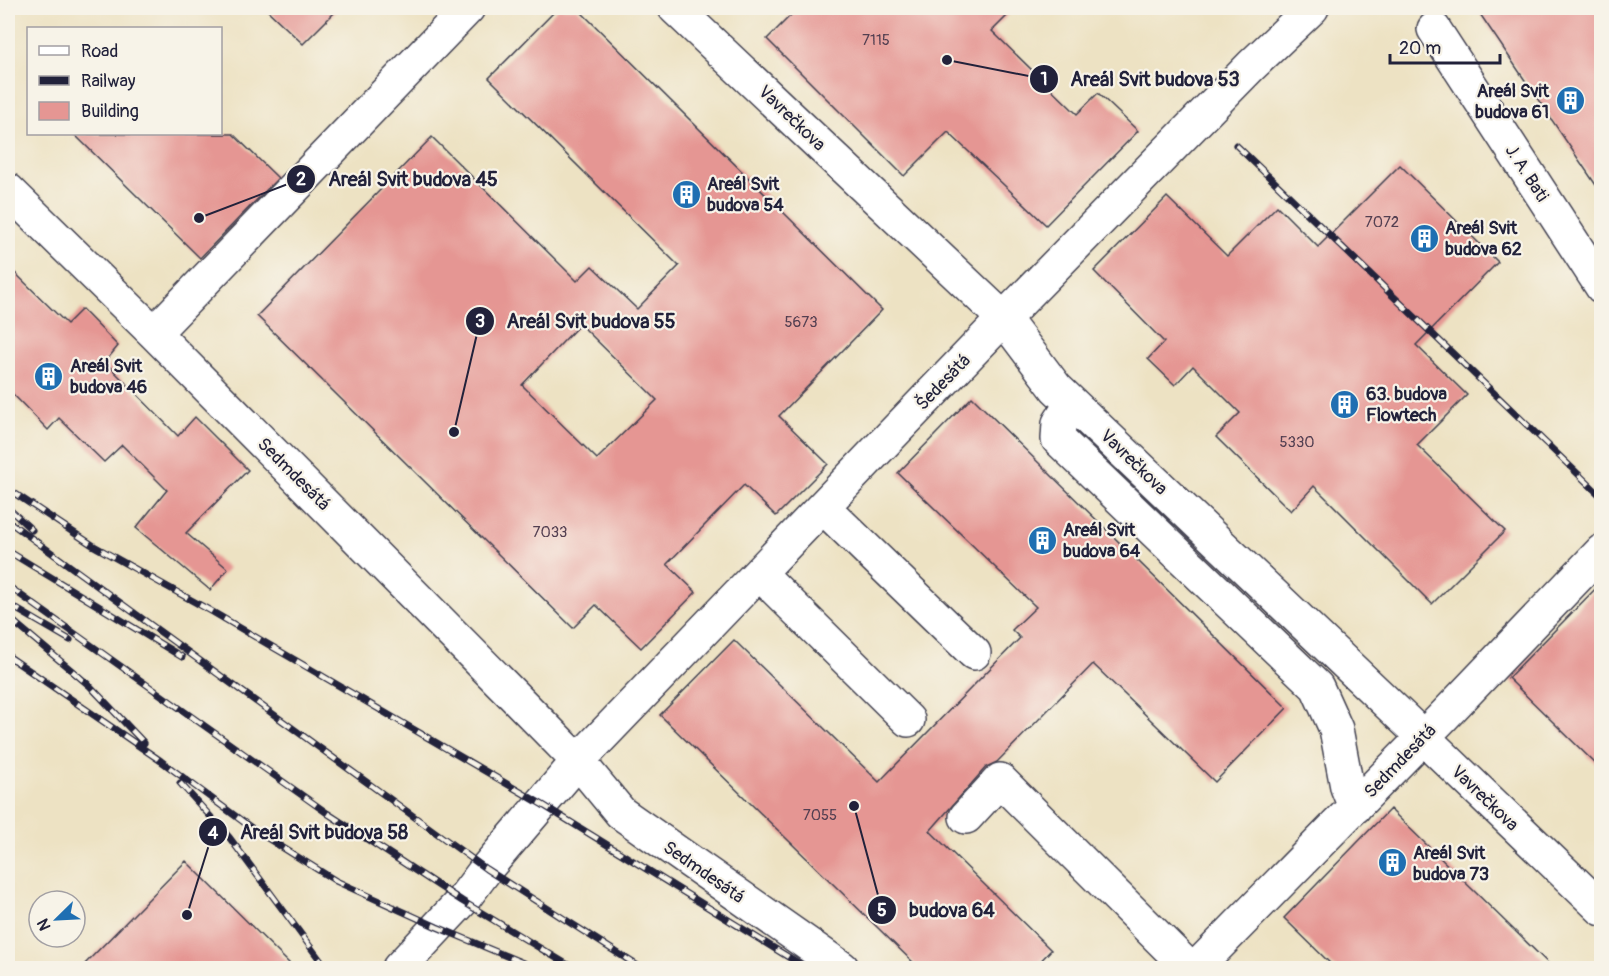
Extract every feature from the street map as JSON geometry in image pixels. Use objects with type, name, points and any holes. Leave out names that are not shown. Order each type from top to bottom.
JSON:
[{"type":"street","points":[[154,333],[468,8]]},
{"type":"street","name":"Vavrečkova","points":[[675,8],[1004,319],[1056,388],[1602,909]]},
{"type":"street","name":"Šedesátá","points":[[578,761],[1004,319],[1251,66],[1312,8]]},
{"type":"street","name":"J. A. Bati","points":[[1434,28],[1602,287]]},
{"type":"street","name":"Sedmdesátá","points":[[8,190],[154,333],[578,761],[621,813],[842,969]]},
{"type":"street","points":[[1072,403],[1059,423],[1058,439],[1317,687],[1336,729],[1347,787],[1355,807]]},
{"type":"street","points":[[823,507],[974,653]]},
{"type":"street","name":"Sedmdesátá","points":[[1196,969],[1602,551]]},
{"type":"street","points":[[759,573],[908,720]]},
{"type":"street","points":[[399,969],[462,901],[486,869],[543,805],[578,761]]},
{"type":"street","points":[[966,817],[1000,780],[1189,969]]},
{"type":"building","points":[[265,8],[339,8],[303,44]]},
{"type":"building","points":[[558,8],[577,8],[882,310],[779,416],[828,464],[776,516],[744,485],[667,564],[696,592],[641,648],[596,605],[573,628],[257,316],[432,137],[577,281],[592,266],[637,309],[679,266],[489,78]],"holes":[[[580,324],[657,400],[597,459],[522,385]]]},
{"type":"building","points":[[798,8],[1015,8],[992,31],[1077,114],[1098,93],[1138,131],[1046,225],[948,132],[904,176],[767,39]]},
{"type":"building","name":"Areál Svit budova 61","points":[[1476,8],[1602,8],[1602,194]]},
{"type":"building","points":[[233,134],[278,178],[200,258],[75,135]]},
{"type":"building","name":"63. budova Flowtech","points":[[1400,165],[1498,262],[1416,345],[1467,395],[1417,445],[1505,531],[1432,604],[1314,486],[1291,511],[1216,437],[1240,413],[1193,366],[1175,385],[1148,359],[1164,342],[1094,271],[1167,197],[1227,256],[1277,206],[1318,247]]},
{"type":"building","points":[[8,266],[67,324],[82,309],[118,346],[105,362],[178,436],[195,417],[248,470],[186,533],[228,569],[210,590],[136,528],[167,490],[122,445],[104,462],[59,418],[48,430],[8,389]]},
{"type":"building","points":[[972,397],[1287,708],[1215,782],[1093,664],[997,762],[986,767],[930,831],[1051,950],[1033,969],[920,969],[660,715],[734,640],[879,782],[1020,638],[1012,630],[1036,607],[898,473]]},
{"type":"building","points":[[1602,582],[1602,770],[1508,678]]},
{"type":"building","name":"Areál Svit budova 73","points":[[1390,809],[1554,969],[1336,969],[1284,918]]},
{"type":"building","points":[[186,861],[295,969],[80,969]]},
{"type":"railway","points":[[1236,145],[1602,497]]},
{"type":"railway","points":[[8,489],[94,546],[211,611],[543,805],[806,968]]},
{"type":"railway","points":[[8,508],[32,530]]},
{"type":"railway","points":[[8,521],[486,869],[641,968]]},
{"type":"railway","points":[[8,551],[182,657]]},
{"type":"railway","points":[[8,586],[327,813],[462,901],[573,968]]},
{"type":"railway","points":[[8,604],[70,640]]},
{"type":"railway","points":[[8,617],[90,686],[144,743]]},
{"type":"railway","points":[[8,656],[161,761],[253,829],[336,881],[535,968]]},
{"type":"railway","points":[[180,783],[229,837],[326,968]]},
{"type":"place","name":"Areál Svit budova 53","points":[[947,60]]},
{"type":"place","name":"Areál Svit budova 61","points":[[1570,101]]},
{"type":"place","name":"Areál Svit budova 54","points":[[686,194]]},
{"type":"place","name":"Areál Svit budova 45","points":[[199,218]]},
{"type":"place","name":"Areál Svit budova 62","points":[[1424,238]]},
{"type":"place","name":"Areál Svit budova 46","points":[[49,376]]},
{"type":"place","name":"63. budova Flowtech","points":[[1345,404]]},
{"type":"place","name":"Areál Svit budova 55","points":[[454,432]]},
{"type":"place","name":"Areál Svit budova 64","points":[[1042,540]]},
{"type":"place","name":"budova 64","points":[[854,806]]},
{"type":"place","name":"Areál Svit budova 73","points":[[1392,863]]},
{"type":"place","name":"Areál Svit budova 58","points":[[187,915]]}]
